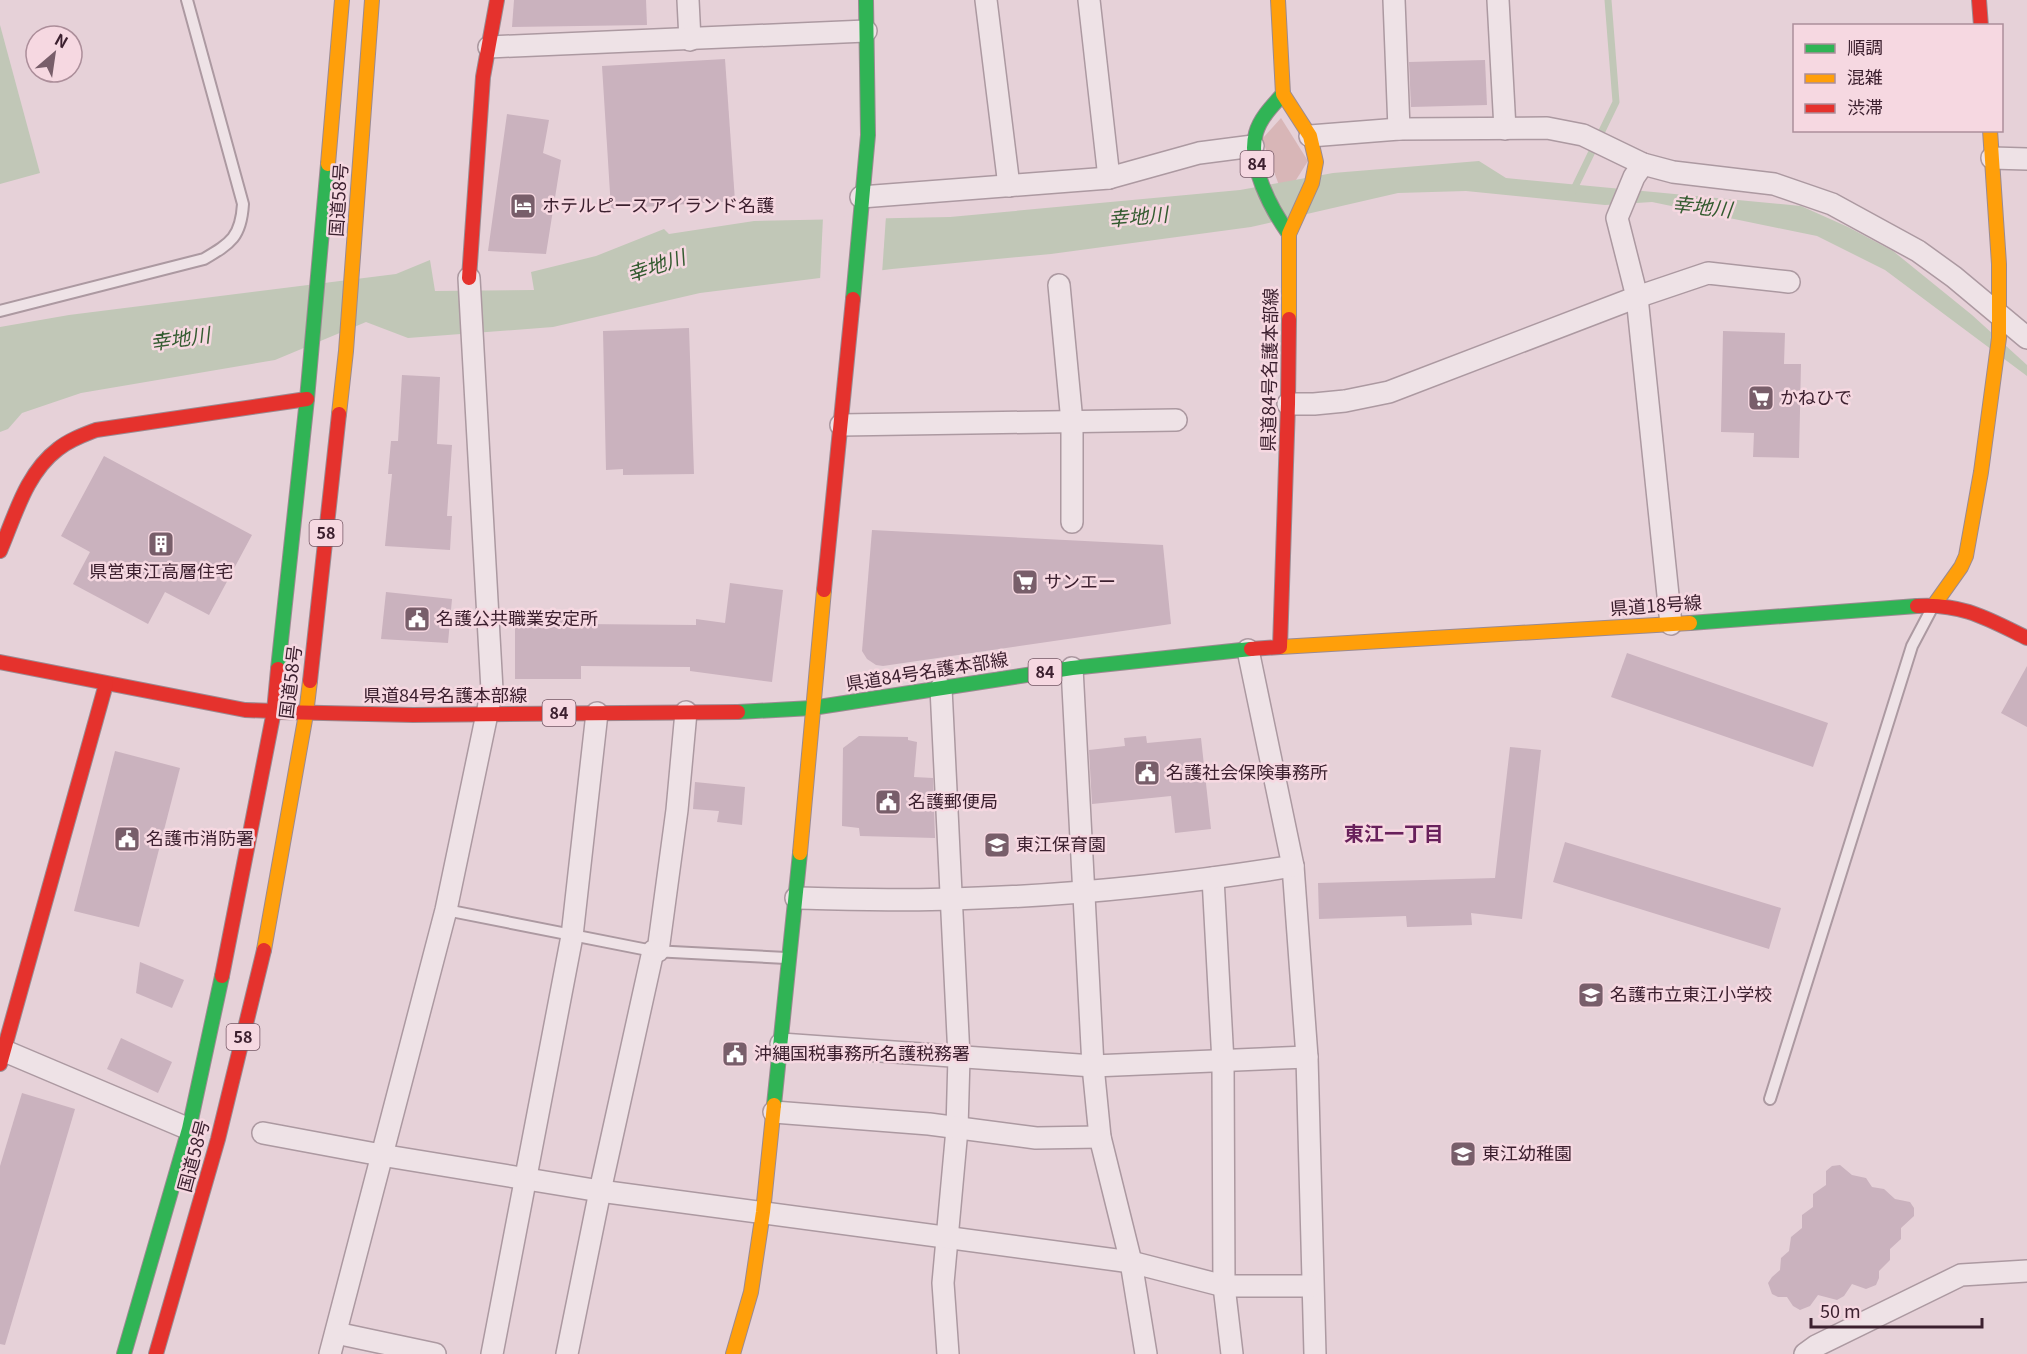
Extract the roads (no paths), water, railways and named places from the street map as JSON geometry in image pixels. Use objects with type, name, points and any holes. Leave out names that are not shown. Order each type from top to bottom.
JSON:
[{"type":"main road","name":"国道58号","points":[[124,1354],[189,1129],[228,950],[274,711],[307,399],[342,0]]},
{"type":"main road","name":"国道58号","points":[[156,1354],[215,1150],[263,956],[306,714],[346,351],[372,0]]},
{"type":"main road","points":[[469,278],[483,77],[498,0]]},
{"type":"main road","points":[[733,1354],[751,1292],[763,1212],[796,898],[812,708],[868,135],[866,0]]},
{"type":"main road","name":"県道84号名護本部線","points":[[0,662],[245,711],[306,714],[751,712],[812,708],[1072,668],[1280,647],[1288,404],[1289,234],[1312,183],[1316,162],[1310,136],[1283,94],[1278,0]]},
{"type":"main road","points":[[1979,0],[1981,24]]},
{"type":"main road","name":"84","points":[[1283,94],[1266,115],[1257,131],[1253,146],[1269,200],[1276,216],[1289,234]]},
{"type":"main road","points":[[1934,605],[1961,567],[1966,556],[1981,472],[1999,338],[1999,264],[1990,132]]},
{"type":"main road","points":[[0,551],[34,474],[47,456],[77,436],[96,430],[307,399]]},
{"type":"main road","name":"県道18号線","points":[[1280,647],[1671,624],[1934,605],[1974,612],[2027,638]]},
{"type":"main road","points":[[1,1054],[106,684]]},
{"type":"street","points":[[688,0],[690,40]]},
{"type":"street","points":[[986,0],[1009,186]]},
{"type":"street","points":[[1089,0],[1109,178]]},
{"type":"street","points":[[1394,0],[1399,129]]},
{"type":"street","points":[[1498,0],[1505,129]]},
{"type":"street","points":[[489,47],[866,31]]},
{"type":"street","points":[[1310,136],[1399,129],[1547,128],[1583,135],[1638,171],[1673,172],[1774,184],[1832,204],[1918,251],[1954,277],[2027,338]]},
{"type":"street","points":[[860,203],[1009,186],[1109,178],[1199,153],[1253,146]]},
{"type":"street","points":[[1992,158],[2027,159]]},
{"type":"street","points":[[1638,171],[1617,218],[1637,297],[1671,624]]},
{"type":"street","points":[[1288,404],[1345,401],[1389,392],[1637,297],[1708,273],[1789,282]]},
{"type":"street","points":[[330,1354],[446,910],[492,690],[469,278]]},
{"type":"street","points":[[1059,285],[1072,423],[1072,522]]},
{"type":"street","points":[[841,425],[1176,420]]},
{"type":"street","points":[[1248,650],[1293,866],[1307,1057],[1311,1286],[1315,1354]]},
{"type":"street","points":[[1072,668],[1093,1066],[1100,1137],[1131,1262],[1146,1354]]},
{"type":"street","points":[[941,688],[958,1057],[957,1129],[949,1237],[943,1283],[948,1354]]},
{"type":"street","points":[[567,1354],[600,1191],[656,951],[677,810],[686,712]]},
{"type":"street","points":[[492,1354],[572,936],[597,713]]},
{"type":"street","points":[[796,898],[951,899],[1084,891],[1213,878],[1293,866]]},
{"type":"street","points":[[1213,878],[1223,1062],[1224,1286],[1232,1354]]},
{"type":"street","points":[[781,1044],[1093,1066],[1307,1057]]},
{"type":"street","points":[[1,1054],[189,1129]]},
{"type":"street","points":[[774,1113],[929,1124],[1036,1138],[1100,1137]]},
{"type":"street","points":[[264,1133],[600,1191],[1131,1262],[1224,1286],[1311,1286]]},
{"type":"street","points":[[1805,1354],[1816,1346],[1961,1275],[2027,1271]]},
{"type":"street","points":[[336,1333],[435,1354]]},
{"type":"lane","points":[[0,311],[204,259],[234,237],[242,223],[243,204],[187,0]]},
{"type":"lane","points":[[1770,1099],[1912,646],[1934,605]]},
{"type":"lane","points":[[446,910],[656,951],[788,958]]},
{"type":"water","points":[[0,25],[40,173],[0,184]]},
{"type":"water","name":"幸地川","points":[[1479,161],[1506,178],[1801,206],[1893,251],[1972,315],[2027,365],[2027,376],[1885,270],[1817,236],[1652,202],[1605,205],[1466,191],[1398,193],[1251,227],[1051,254],[892,269],[700,293],[553,327],[408,338],[366,322],[275,360],[81,393],[22,413],[8,429],[0,432],[0,327],[69,315],[396,274],[430,260],[435,291],[534,290],[531,272],[596,256],[664,229],[669,234],[754,221],[950,217],[1240,190],[1333,173]]},
{"type":"waterway","points":[[1572,193],[1616,102],[1608,0]]},
{"type":"place","name":"ホテルピースアイランド名護","points":[[523,206]]},
{"type":"place","name":"かねひで","points":[[1761,398]]},
{"type":"place","name":"県営東江高層住宅","points":[[161,544]]},
{"type":"place","name":"サンエー","points":[[1025,582]]},
{"type":"place","name":"名護公共職業安定所","points":[[417,619]]},
{"type":"place","name":"名護社会保険事務所","points":[[1147,773]]},
{"type":"place","name":"名護郵便局","points":[[888,802]]},
{"type":"place","name":"名護市消防署","points":[[127,839]]},
{"type":"place","name":"東江保育園","points":[[997,845]]},
{"type":"place","name":"名護市立東江小学校","points":[[1591,995]]},
{"type":"place","name":"沖縄国税事務所名護税務署","points":[[735,1054]]},
{"type":"place","name":"東江幼稚園","points":[[1463,1154]]},
{"type":"district","name":"東江一丁目","points":[[1394,834]]}]
